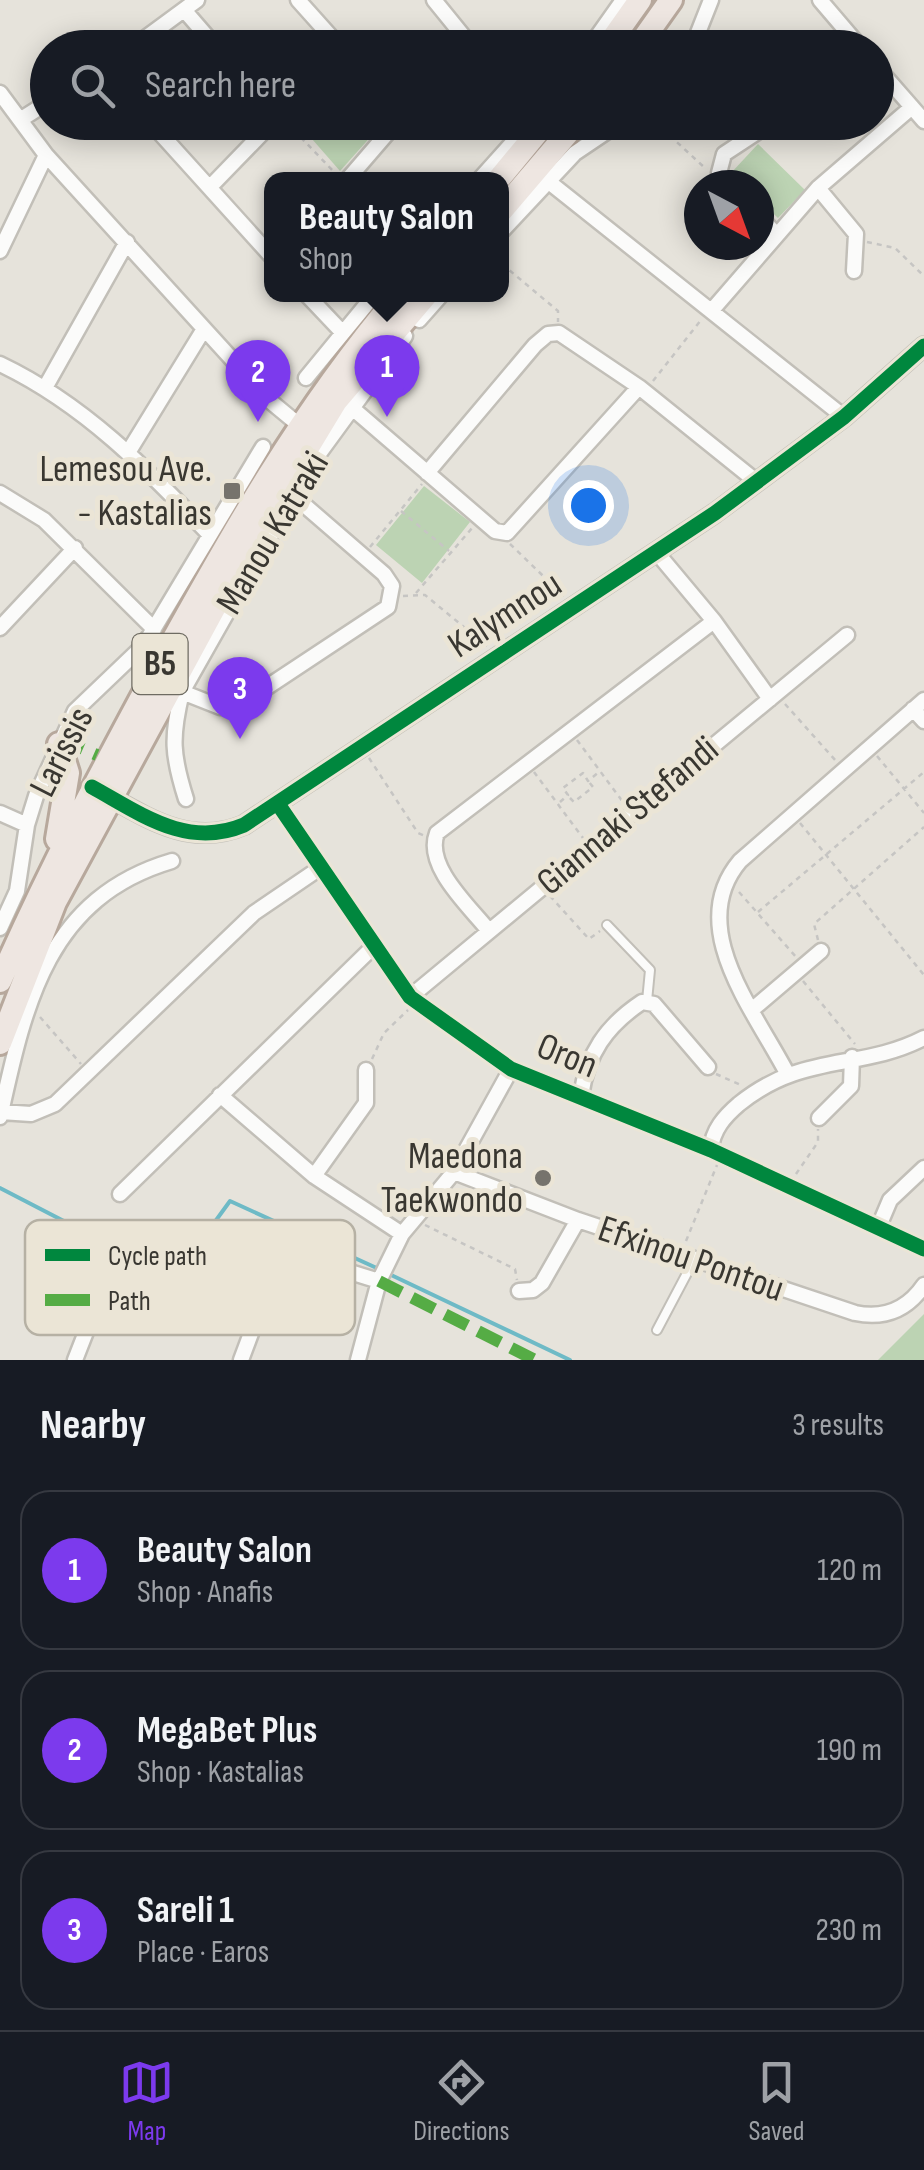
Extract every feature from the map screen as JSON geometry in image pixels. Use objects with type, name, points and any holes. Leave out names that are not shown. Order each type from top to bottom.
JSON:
[{"type":"main road","points":[[650,30],[671,0]]},
{"type":"main road","points":[[613,30],[625,1]]},
{"type":"main road","points":[[505,172],[531,140]]},
{"type":"main road","points":[[509,202],[562,140]]},
{"type":"main road","name":"B5","points":[[0,981],[52,867],[101,792],[306,431],[395,302]]},
{"type":"main road","name":"B5","points":[[306,431],[420,302]]},
{"type":"main road","points":[[52,867],[68,773],[58,744]]},
{"type":"main road","name":"B5","points":[[0,1043],[101,792]]},
{"type":"street","points":[[157,30],[197,0]]},
{"type":"street","points":[[300,0],[326,30]]},
{"type":"street","points":[[434,0],[458,30]]},
{"type":"street","points":[[699,30],[711,0]]},
{"type":"street","points":[[820,0],[846,30]]},
{"type":"street","points":[[603,30],[625,1]]},
{"type":"street","points":[[184,11],[201,30]]},
{"type":"street","points":[[894,86],[924,120]]},
{"type":"street","points":[[0,93],[30,133]]},
{"type":"street","points":[[894,123],[912,107]]},
{"type":"street","points":[[20,120],[30,114]]},
{"type":"street","points":[[35,140],[270,401],[306,431]]},
{"type":"street","points":[[167,140],[264,248]]},
{"type":"street","points":[[210,187],[256,140]]},
{"type":"street","points":[[351,172],[381,140]]},
{"type":"street","points":[[487,172],[515,140]]},
{"type":"street","points":[[509,224],[575,153],[594,140]]},
{"type":"street","points":[[724,170],[724,154],[745,140]]},
{"type":"street","points":[[712,308],[775,232],[874,140]]},
{"type":"street","points":[[0,251],[46,155]]},
{"type":"street","points":[[549,182],[712,308],[844,417]]},
{"type":"street","points":[[818,188],[856,234],[854,270]]},
{"type":"street","points":[[46,386],[127,242]]},
{"type":"street","points":[[314,302],[342,332]]},
{"type":"street","points":[[306,378],[369,302]]},
{"type":"street","name":"Manou Katraki","points":[[186,799],[172,760],[182,692],[310,466],[351,407],[436,302]]},
{"type":"street","points":[[129,451],[204,329]]},
{"type":"street","points":[[428,474],[535,345],[548,334],[559,333],[642,390],[757,482]]},
{"type":"street","name":"Kalymnou","points":[[101,792],[173,829],[206,836],[244,826],[658,554],[844,417],[924,346]]},
{"type":"street","points":[[0,364],[46,386],[129,451],[210,534]]},
{"type":"street","points":[[351,407],[496,531],[507,533],[642,390]]},
{"type":"street","name":"Larissis","points":[[0,928],[17,891],[27,824],[58,744],[76,711],[132,660],[154,629],[263,447]]},
{"type":"street","points":[[0,492],[44,520],[154,629]]},
{"type":"street","points":[[182,692],[220,707],[238,707],[379,616],[392,597],[392,586],[364,553],[294,498]]},
{"type":"street","points":[[0,628],[74,548]]},
{"type":"street","points":[[658,554],[773,697]]},
{"type":"street","points":[[489,932],[440,866],[434,841],[445,826],[714,621]]},
{"type":"street","name":"Giannaki Stefandi","points":[[413,999],[847,635]]},
{"type":"street","points":[[788,1074],[720,943],[717,907],[726,878],[919,704],[924,722]]},
{"type":"street","name":"Oron","points":[[278,804],[372,948],[413,999],[511,1069],[716,1152],[924,1249]]},
{"type":"street","points":[[0,813],[27,824]]},
{"type":"street","points":[[172,862],[132,874],[82,910],[58,940],[29,1005],[1,1115],[48,1109],[254,912],[320,868]]},
{"type":"street","points":[[120,1194],[372,948]]},
{"type":"street","points":[[754,1008],[821,951]]},
{"type":"street","points":[[648,1001],[708,1067]]},
{"type":"street","name":"Oron","points":[[581,1096],[584,1069],[595,1046],[636,1005],[648,1001]]},
{"type":"street","points":[[716,1152],[715,1131],[756,1091],[788,1074],[924,1038]]},
{"type":"street","points":[[818,1118],[851,1086],[858,1056]]},
{"type":"street","points":[[358,1360],[381,1276],[402,1234],[454,1172],[511,1069]]},
{"type":"street","points":[[314,1176],[366,1103],[366,1070]]},
{"type":"street","points":[[220,1095],[314,1176],[402,1234]]},
{"type":"street","points":[[879,1226],[890,1200],[924,1168]]},
{"type":"street","name":"Efxinou Pontou","points":[[454,1172],[578,1220],[864,1315],[901,1308],[924,1286]]},
{"type":"street","points":[[519,1291],[533,1290],[542,1283],[578,1220]]},
{"type":"street","points":[[355,1270],[381,1276]]},
{"type":"street","points":[[76,1360],[85,1335]]},
{"type":"street","points":[[241,1360],[250,1335]]},
{"type":"lane","points":[[608,925],[650,970],[648,1001]]},
{"type":"lane","points":[[657,1330],[687,1257]]},
{"type":"path","points":[[304,140],[336,172]]},
{"type":"path","points":[[674,140],[708,170]]},
{"type":"path","points":[[856,240],[895,248],[924,276]]},
{"type":"path","points":[[509,270],[558,311],[559,333]]},
{"type":"path","points":[[642,390],[712,308]]},
{"type":"path","points":[[364,553],[428,474]]},
{"type":"path","points":[[400,510],[451,553]]},
{"type":"path","points":[[415,594],[480,518]]},
{"type":"path","points":[[507,533],[512,549],[576,607]]},
{"type":"path","points":[[392,597],[425,595],[500,657]]},
{"type":"path","points":[[773,697],[843,770]]},
{"type":"path","points":[[573,735],[625,804]]},
{"type":"path","points":[[870,747],[924,813]]},
{"type":"path","points":[[362,749],[418,832],[434,841]]},
{"type":"path","points":[[527,763],[590,848]]},
{"type":"path","points":[[588,780],[600,772]]},
{"type":"path","points":[[758,912],[924,772]]},
{"type":"path","points":[[582,774],[588,780],[594,787],[574,802],[563,788],[582,774]]},
{"type":"path","points":[[558,804],[568,795]]},
{"type":"path","points":[[793,814],[924,975]]},
{"type":"path","points":[[821,951],[814,924],[924,827]]},
{"type":"path","points":[[726,878],[758,912],[858,1056]]},
{"type":"path","points":[[542,888],[588,939],[608,925]]},
{"type":"path","points":[[366,1070],[384,1033],[413,999]]},
{"type":"path","points":[[29,1005],[88,1073]]},
{"type":"path","points":[[708,1067],[756,1091]]},
{"type":"path","points":[[788,1185],[818,1142],[818,1118]]},
{"type":"path","points":[[687,1257],[716,1152]]},
{"type":"path","points":[[414,1220],[515,1269],[519,1291]]},
{"type":"green space","points":[[313,140],[368,140],[340,171]]},
{"type":"green space","points":[[758,144],[805,190],[778,218],[774,214],[774,170],[734,170]]},
{"type":"green space","points":[[424,486],[470,522],[422,583],[376,545]]},
{"type":"green space","points":[[924,1314],[924,1360],[878,1360]]},
{"type":"waterway","points":[[0,1188],[62,1220]]},
{"type":"waterway","points":[[216,1220],[230,1201],[272,1220]]},
{"type":"waterway","points":[[355,1258],[381,1270]]},
{"type":"waterway","points":[[389,1274],[570,1360]]},
{"type":"marked path","points":[[59,744],[72,744],[97,755]]},
{"type":"marked path","points":[[379,1281],[535,1360]]},
{"type":"cycle path","points":[[92,787],[147,817],[184,831],[203,833],[244,825],[715,513],[844,417],[924,346]]},
{"type":"cycle path","points":[[278,804],[410,997],[511,1069],[711,1150],[924,1249]]},
{"type":"place","name":"Beauty Salon","points":[[387,417]]},
{"type":"place","name":"MegaBet Plus","points":[[258,422]]},
{"type":"place","name":"Lemesou Ave. - Kastalias","points":[[232,491]]},
{"type":"place","name":"Sareli 1","points":[[240,739]]},
{"type":"place","name":"Maedona Taekwondo","points":[[543,1178]]}]
